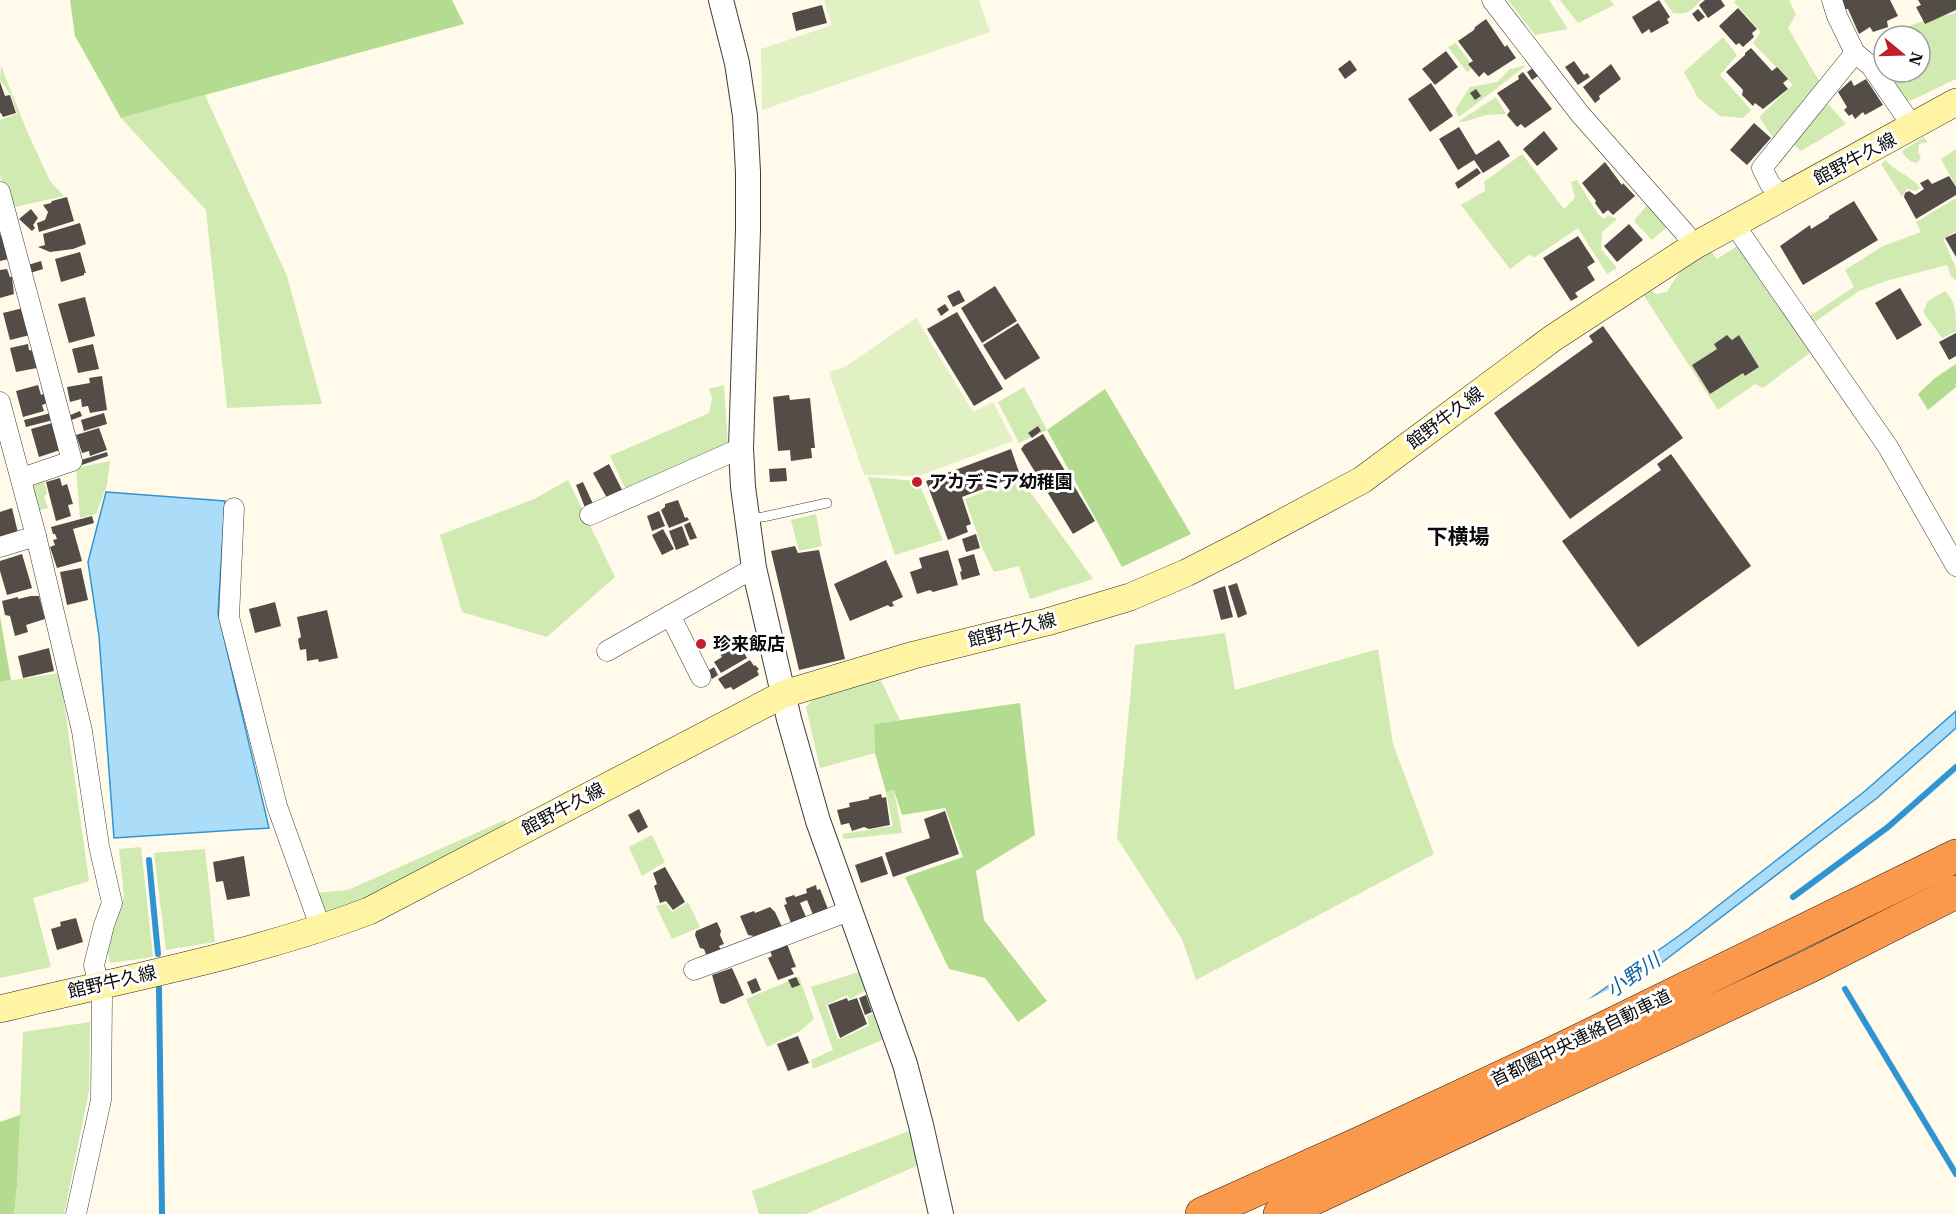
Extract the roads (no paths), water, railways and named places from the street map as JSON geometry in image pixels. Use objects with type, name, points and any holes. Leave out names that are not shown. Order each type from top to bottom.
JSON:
[{"type":"highway","points":[[1794,934],[1869,879],[1956,836]]},
{"type":"highway","name":"首都圏中央連絡自動車道","points":[[1202,1214],[1564,1048],[1956,856]]},
{"type":"highway","name":"首都圏中央連絡自動車道","points":[[1280,1214],[1810,966],[1956,892]]},
{"type":"highway","points":[[1810,966],[1916,930],[1956,912]]},
{"type":"main road","name":"館野牛久線","points":[[0,1009],[100,984],[209,961],[321,929],[369,911],[784,694],[914,655],[1047,622],[1130,597],[1186,573],[1362,480],[1552,338],[1694,246],[1956,102]]},
{"type":"street","points":[[722,0],[737,63],[745,116],[748,230],[741,448],[754,568],[784,694],[818,821],[904,1064],[921,1125],[941,1214]]},
{"type":"street","points":[[1492,0],[1580,114],[1681,228],[1694,246]]},
{"type":"street","points":[[1832,0],[1855,53],[1871,66],[1913,127]]},
{"type":"street","points":[[1783,197],[1770,184],[1762,168],[1855,53]]},
{"type":"street","points":[[0,192],[72,461],[22,478]]},
{"type":"street","points":[[1734,224],[1888,447],[1956,566]]},
{"type":"street","points":[[0,402],[22,478],[82,730],[99,846],[111,903],[94,965],[102,998],[101,1100],[76,1214]]},
{"type":"street","points":[[590,515],[741,448]]},
{"type":"street","points":[[234,508],[229,617],[277,806],[321,929]]},
{"type":"street","points":[[0,547],[36,536]]},
{"type":"street","points":[[607,651],[754,568]]},
{"type":"street","points":[[670,615],[701,677]]},
{"type":"street","points":[[694,970],[849,911]]},
{"type":"lane","points":[[747,518],[763,517],[827,503]]},
{"type":"water","points":[[106,492],[225,501],[218,613],[269,828],[114,838],[99,636],[88,562]]},
{"type":"water","name":"小野川","points":[[1956,711],[1956,728],[1877,798],[1647,974],[1357,1164],[1687,930],[1865,791]]},
{"type":"waterway","points":[[1793,897],[1888,827],[1956,767]]},
{"type":"waterway","points":[[149,860],[158,954]]},
{"type":"waterway","points":[[159,988],[162,1214]]},
{"type":"waterway","points":[[1845,989],[1956,1174]]},
{"type":"place","name":"アカデミア幼稚園","points":[[917,482]]},
{"type":"place","name":"珍来飯店","points":[[701,644]]},
{"type":"district","name":"下横場","points":[[1458,537]]}]
